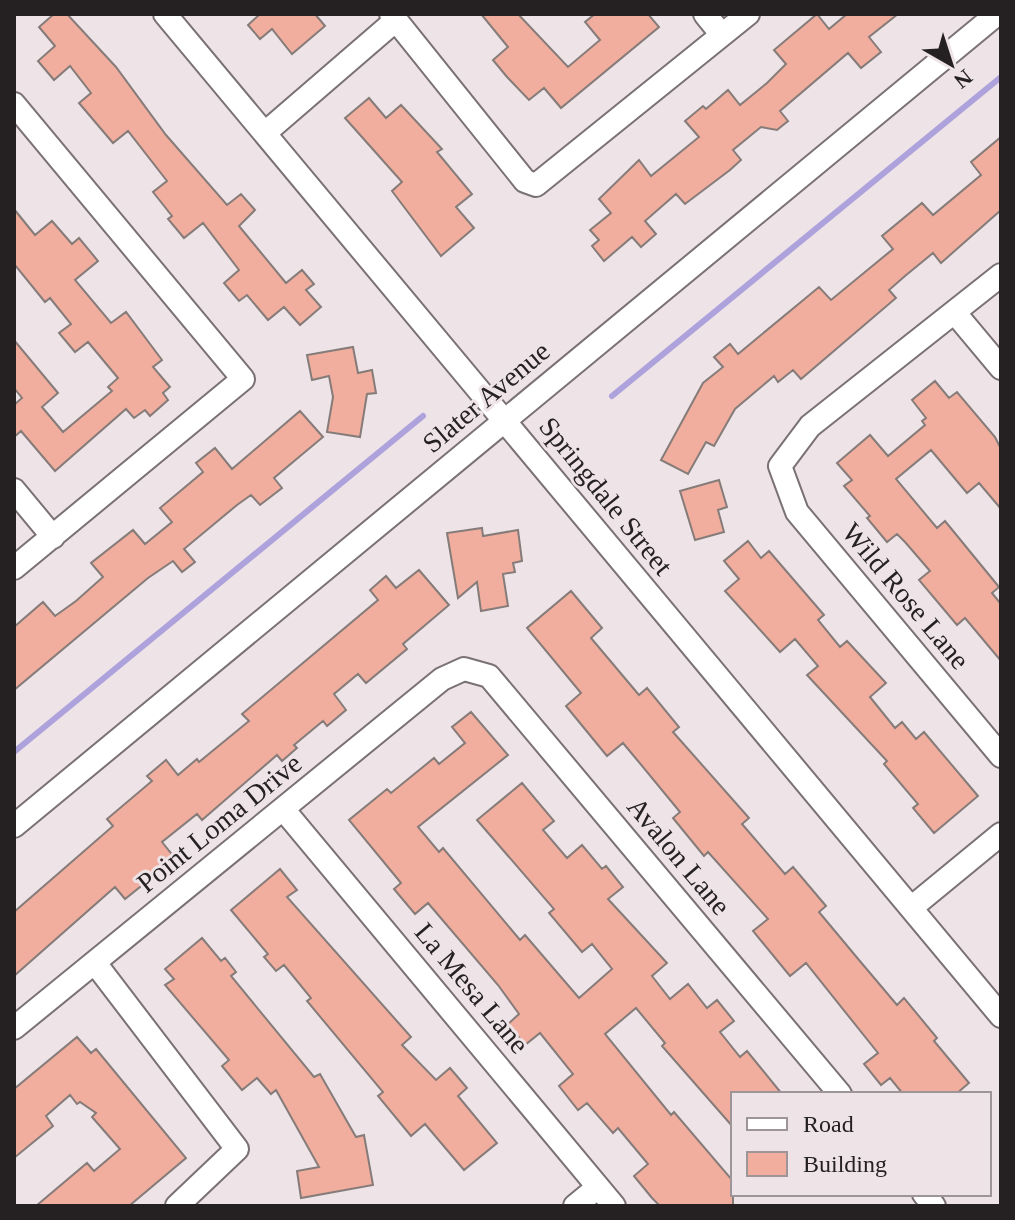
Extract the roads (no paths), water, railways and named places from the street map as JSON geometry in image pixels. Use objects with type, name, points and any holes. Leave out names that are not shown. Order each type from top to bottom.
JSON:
[{"type":"street","name":"Springdale Street","points":[[165,14],[1001,1016]]},
{"type":"street","points":[[705,14],[722,35]]},
{"type":"street","points":[[265,133],[393,17],[525,181],[536,185],[748,14]]},
{"type":"street","name":"Slater Avenue","points":[[14,826],[997,14]]},
{"type":"street","points":[[14,104],[243,379],[14,568]]},
{"type":"street","points":[[1001,275],[955,313],[1001,368]]},
{"type":"street","name":"Wild Rose Lane","points":[[955,313],[810,426],[780,466],[797,512],[1001,756]]},
{"type":"street","points":[[14,490],[53,537]]},
{"type":"street","name":"Point Loma Drive","points":[[14,1028],[442,679],[464,669]]},
{"type":"street","name":"Avalon Lane","points":[[464,669],[489,676],[838,1092]]},
{"type":"street","name":"La Mesa Lane","points":[[283,809],[614,1206]]},
{"type":"street","points":[[911,908],[1001,834]]},
{"type":"street","points":[[95,963],[237,1149],[177,1206]]},
{"type":"street","points":[[575,1206],[598,1187]]},
{"type":"waterway","points":[[612,396],[1001,77]]},
{"type":"waterway","points":[[14,752],[423,416]]}]
